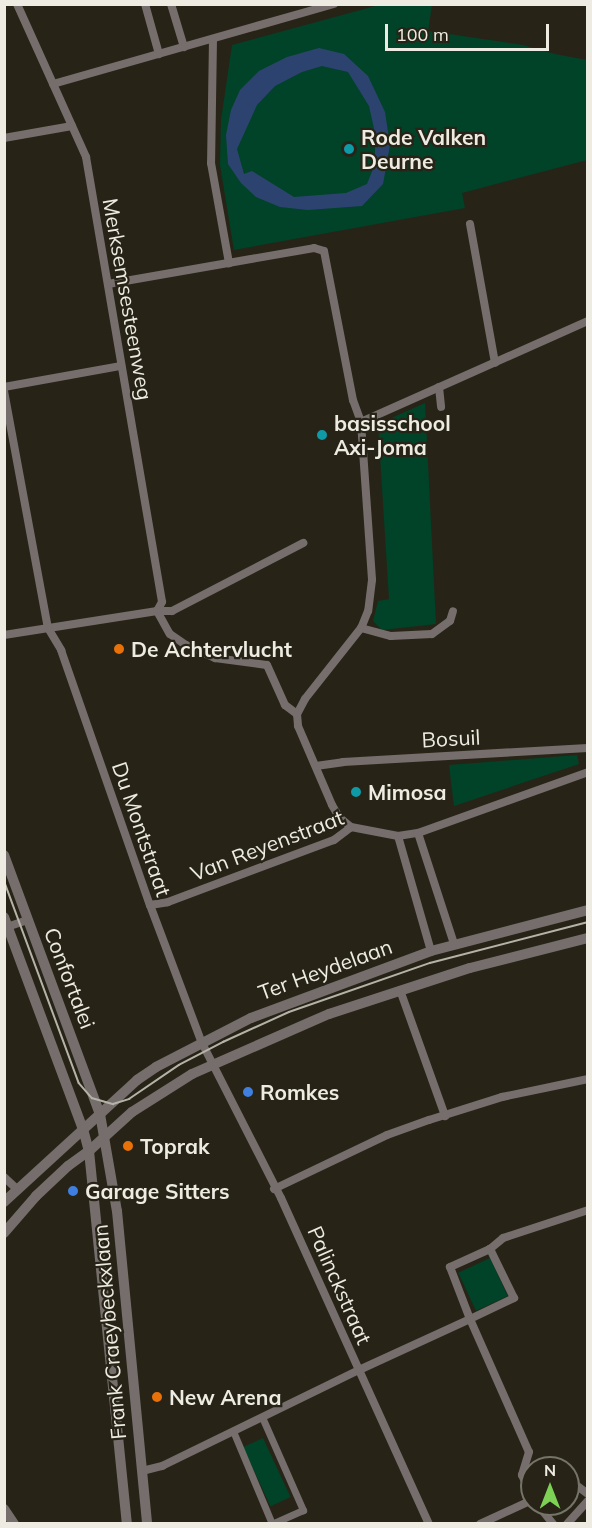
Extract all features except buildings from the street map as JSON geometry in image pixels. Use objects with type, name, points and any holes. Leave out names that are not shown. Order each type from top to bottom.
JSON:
[{"type":"street","name":"Merksemsesteenweg","points":[[17,4],[86,158],[162,602],[157,611]]},
{"type":"street","points":[[145,4],[159,54]]},
{"type":"street","points":[[171,4],[184,47]]},
{"type":"street","points":[[53,84],[213,39],[304,8],[334,4]]},
{"type":"street","points":[[213,39],[211,163],[229,263]]},
{"type":"street","points":[[4,138],[72,126]]},
{"type":"street","points":[[470,224],[495,363]]},
{"type":"street","points":[[108,284],[314,248],[324,250],[353,400],[361,422],[372,580],[370,601],[361,628],[305,699],[297,714],[298,726],[339,817],[351,827]]},
{"type":"street","points":[[361,422],[588,321]]},
{"type":"street","points":[[4,389],[121,366]]},
{"type":"street","points":[[439,387],[441,407]]},
{"type":"street","name":"Du Montstraat","points":[[4,389],[48,628],[61,650],[150,905],[202,1043],[213,1064]]},
{"type":"street","points":[[4,635],[157,611],[172,611],[303,543]]},
{"type":"street","points":[[157,611],[170,634],[186,645],[215,658],[267,665],[285,705],[297,714]]},
{"type":"street","points":[[361,628],[391,636],[432,634],[450,621],[453,611]]},
{"type":"street","name":"Bosuil","points":[[316,766],[343,762],[588,748]]},
{"type":"street","points":[[454,944],[418,833],[588,772]]},
{"type":"street","name":"Van Reyenstraat","points":[[150,905],[168,902],[334,840],[351,827],[398,836],[418,833]]},
{"type":"street","points":[[398,836],[431,951]]},
{"type":"street","name":"Confortalei","points":[[4,855],[100,1114]]},
{"type":"street","name":"Ter Heydelaan","points":[[4,1202],[147,1074],[251,1018],[431,951],[588,910]]},
{"type":"street","points":[[6,924],[27,920]]},
{"type":"street","name":"Confortalei","points":[[6,924],[83,1129]]},
{"type":"street","name":"Ter Heydelaan","points":[[4,1233],[36,1196],[68,1166],[151,1098],[213,1064],[329,1014],[400,990],[510,957],[588,938]]},
{"type":"street","points":[[400,990],[445,1116]]},
{"type":"street","name":"Palinckstraat","points":[[213,1064],[285,1208],[429,1524]]},
{"type":"street","points":[[274,1189],[387,1135],[502,1097],[588,1078]]},
{"type":"street","points":[[100,1114],[104,1138]]},
{"type":"street","points":[[83,1129],[89,1151]]},
{"type":"street","name":"Frank Craeybeckxlaan","points":[[104,1138],[117,1211],[147,1524]]},
{"type":"street","name":"Frank Craeybeckxlaan","points":[[89,1151],[127,1524]]},
{"type":"street","points":[[4,1177],[18,1190]]},
{"type":"street","points":[[528,1456],[529,1452],[470,1319],[450,1267],[490,1249],[503,1239],[588,1210]]},
{"type":"street","points":[[122,1473],[162,1466],[358,1370],[514,1298],[490,1249]]},
{"type":"street","points":[[233,1431],[273,1523],[303,1510],[262,1417]]},
{"type":"street","points":[[567,1524],[588,1501]]},
{"type":"street","points":[[480,1524],[520,1504]]},
{"type":"street","points":[[4,1509],[14,1524]]},
{"type":"green space","points":[[379,5],[432,5],[428,31],[523,45],[587,60],[587,160],[462,193],[465,208],[234,250],[220,165],[221,120],[232,45]]},
{"type":"green space","points":[[425,403],[436,624],[382,630],[373,621],[378,601],[389,599],[378,424]]},
{"type":"green space","points":[[577,755],[579,764],[454,806],[449,765]]},
{"type":"green space","points":[[490,1258],[508,1296],[476,1311],[458,1273]]},
{"type":"green space","points":[[263,1438],[290,1497],[271,1506],[243,1447]]},
{"type":"water","points":[[319,48],[344,54],[368,76],[385,112],[390,145],[383,184],[362,206],[308,210],[280,207],[256,197],[241,183],[228,164],[226,135],[231,110],[240,90],[259,71],[287,57]],"holes":[[[322,66],[348,72],[369,106],[375,133],[375,164],[367,184],[346,193],[294,197],[252,171],[244,174],[237,149],[257,105],[275,86],[302,72]]]},
{"type":"tram line","points":[[4,880],[79,1083],[92,1098],[113,1104],[129,1099],[179,1065],[289,1012],[430,963],[588,922]]},
{"type":"place","name":"Rode Valken Deurne","points":[[349,149]]},
{"type":"place","name":"basisschool Axi-Joma","points":[[322,435]]},
{"type":"place","name":"De Achtervlucht","points":[[119,649]]},
{"type":"place","name":"Mimosa","points":[[356,792]]},
{"type":"place","name":"Romkes","points":[[248,1092]]},
{"type":"place","name":"Toprak","points":[[128,1146]]},
{"type":"place","name":"Garage Sitters","points":[[73,1191]]},
{"type":"place","name":"New Arena","points":[[157,1397]]}]
